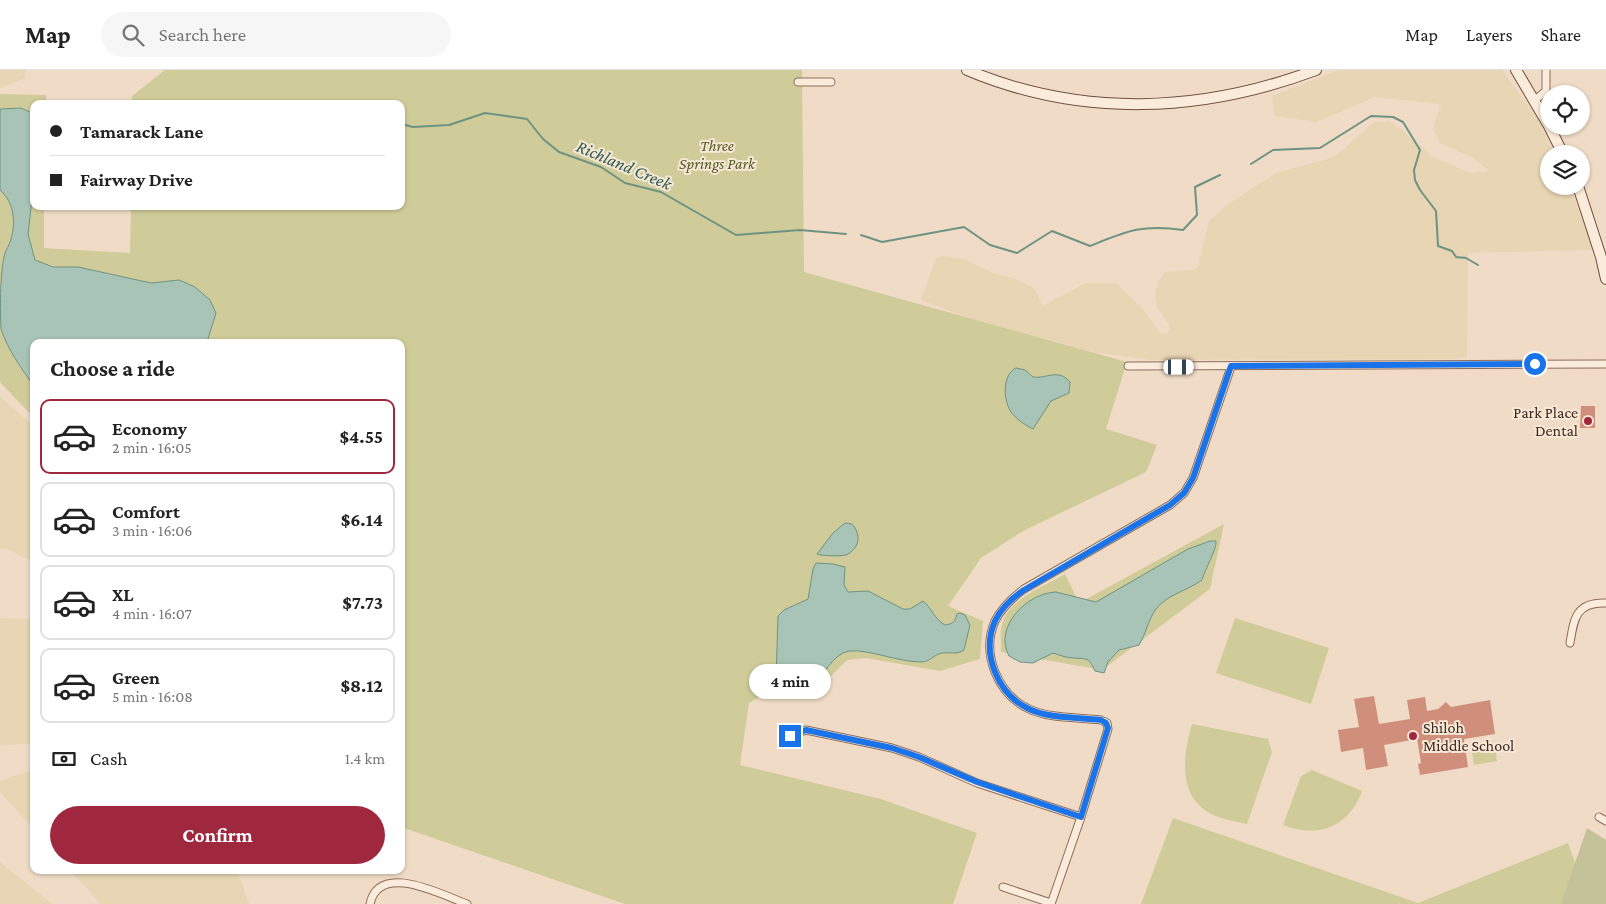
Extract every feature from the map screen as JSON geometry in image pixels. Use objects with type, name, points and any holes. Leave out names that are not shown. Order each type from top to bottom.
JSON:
[{"type":"main road","points":[[967,70],[988,79],[1040,94],[1107,105],[1190,102],[1237,94],[1286,81],[1316,70]]},
{"type":"main road","points":[[1516,70],[1540,109]]},
{"type":"main road","points":[[1581,195],[1601,257],[1606,279]]},
{"type":"street","points":[[1535,100],[1546,91],[1546,70]]},
{"type":"street","points":[[798,82],[831,82]]},
{"type":"street","points":[[1128,366],[1606,364]]},
{"type":"street","points":[[1003,887],[1051,904],[1081,817],[1108,728],[1106,723],[1101,720],[1048,715],[1029,709],[1011,697],[998,680],[991,660],[990,641],[995,621],[1007,603],[1024,590],[1170,505],[1184,493],[1193,478],[1231,366]]},
{"type":"street","points":[[1570,643],[1573,621],[1577,613],[1583,607],[1596,603],[1606,603]]},
{"type":"street","points":[[790,736],[806,730],[892,748],[919,757],[977,782],[1081,817]]},
{"type":"street","points":[[1599,817],[1606,821]]},
{"type":"street","points":[[370,904],[373,894],[378,888],[392,882],[409,884],[467,904]]},
{"type":"shaded area","points":[[0,70],[26,70],[25,78],[0,88]]},
{"type":"shaded area","points":[[1339,70],[1502,70],[1537,118],[1540,124],[1540,135],[1546,135],[1550,145],[1540,145],[1540,195],[1573,195],[1593,250],[1468,253],[1467,357],[1452,359],[1152,360],[1092,352],[1048,339],[991,327],[921,300],[936,258],[943,256],[966,260],[993,273],[1018,280],[1034,288],[1043,306],[1086,283],[1116,283],[1142,308],[1160,333],[1167,333],[1170,329],[1157,307],[1155,294],[1159,281],[1165,272],[1193,270],[1198,267],[1209,221],[1225,206],[1276,173],[1328,159],[1338,154],[1374,122],[1389,121],[1433,157],[1470,173],[1489,171],[1472,157],[1440,143],[1433,129],[1441,104],[1375,97],[1316,122],[1275,116],[1272,96]]},
{"type":"shaded area","points":[[21,108],[30,112],[31,210],[28,234],[35,260],[53,267],[78,267],[151,283],[179,280],[195,287],[210,300],[216,313],[208,339],[30,339],[30,380],[11,352],[1,329],[3,264],[11,239],[13,213],[8,200],[0,190],[0,109]]},
{"type":"shaded area","points":[[1016,368],[1025,370],[1033,377],[1057,375],[1066,378],[1070,382],[1069,393],[1051,401],[1033,429],[1013,415],[1006,401],[1006,382],[1011,371]]},
{"type":"shaded area","points":[[0,396],[30,423],[30,561],[8,549],[0,549]]},
{"type":"shaded area","points":[[845,523],[852,524],[857,532],[858,540],[855,548],[842,556],[817,554],[833,533]]},
{"type":"shaded area","points":[[1210,541],[1216,541],[1216,545],[1202,580],[1161,604],[1153,613],[1139,645],[1119,650],[1108,662],[1104,673],[1095,671],[1091,663],[1082,658],[1068,658],[1053,653],[1033,663],[1020,662],[1009,656],[1005,645],[1009,623],[1024,605],[1034,598],[1056,592],[1096,602],[1188,549]]},
{"type":"shaded area","points":[[816,563],[845,567],[844,585],[848,592],[868,591],[903,609],[910,609],[923,601],[938,620],[945,625],[953,622],[957,614],[965,615],[970,625],[964,650],[956,653],[942,653],[921,662],[849,651],[832,661],[816,680],[811,682],[776,681],[778,616],[784,610],[808,599],[813,569]]},
{"type":"shaded area","points":[[0,618],[30,619],[30,744],[0,745]]},
{"type":"shaded area","points":[[30,770],[30,825],[0,792],[0,781]]},
{"type":"shaded area","points":[[1587,828],[1606,840],[1606,904],[1561,904]]},
{"type":"shaded area","points":[[0,862],[52,904],[0,904]]},
{"type":"shaded area","points":[[74,874],[238,874],[249,904],[101,904]]},
{"type":"green space","name":"Three Springs Park","points":[[165,70],[802,70],[804,272],[1127,362],[1106,429],[1157,445],[1146,472],[1023,531],[981,558],[948,606],[983,621],[980,659],[940,671],[866,658],[847,660],[821,686],[769,691],[749,703],[740,765],[881,799],[977,833],[953,904],[625,904],[405,828],[405,339],[30,339],[30,414],[0,382],[0,94],[46,95],[46,100],[30,100],[30,210],[44,210],[44,248],[130,253],[131,210],[405,210],[405,100],[132,100],[132,96]]},
{"type":"green space","points":[[1224,524],[1210,589],[1102,670],[1001,652],[1001,627],[1006,615],[1019,600],[1028,594],[1065,574],[1079,603]]},
{"type":"green space","points":[[1235,618],[1329,648],[1311,704],[1216,673]]},
{"type":"green space","points":[[1192,724],[1268,739],[1272,752],[1247,824],[1211,814],[1197,803],[1190,793],[1185,770],[1185,759]]},
{"type":"green space","points":[[1495,748],[1497,761],[1474,765],[1472,751]]},
{"type":"green space","points":[[1312,770],[1362,791],[1356,803],[1341,821],[1331,827],[1308,831],[1283,825],[1301,776]]},
{"type":"green space","points":[[1173,818],[1418,903],[1568,843],[1577,868],[1565,904],[1141,904]]},
{"type":"building","name":"Park Place Dental","points":[[1581,406],[1595,406],[1595,428],[1580,428]]},
{"type":"building","name":"Shiloh Middle School","points":[[1374,696],[1379,724],[1410,719],[1407,700],[1425,697],[1427,711],[1438,709],[1446,702],[1451,707],[1490,700],[1495,734],[1464,739],[1468,767],[1420,775],[1418,764],[1421,763],[1417,739],[1384,745],[1388,766],[1366,770],[1363,748],[1341,752],[1338,730],[1359,727],[1354,699]]},
{"type":"waterway","name":"Richland Creek","points":[[405,125],[413,127],[449,125],[485,113],[527,119],[543,139],[559,152],[601,167],[625,183],[661,192],[736,235],[800,230],[846,234]]},
{"type":"waterway","name":"Richland Creek","points":[[1251,164],[1273,150],[1320,148],[1371,116],[1393,117],[1403,122],[1420,150],[1414,170],[1415,180],[1436,211],[1438,246],[1452,251],[1456,257],[1466,258],[1478,265]]},
{"type":"waterway","name":"Richland Creek","points":[[861,235],[882,242],[964,227],[990,245],[1017,253],[1052,231],[1090,246],[1114,236],[1145,228],[1183,230],[1197,215],[1195,187],[1220,175]]},
{"type":"place","name":"Park Place Dental","points":[[1588,421]]},
{"type":"place","name":"Shiloh Middle School","points":[[1413,736]]},
{"type":"route","points":[[790,736],[806,730],[892,748],[919,757],[977,782],[1081,817],[1108,728],[1106,723],[1101,720],[1048,715],[1029,709],[1011,697],[998,680],[991,660],[990,641],[995,621],[1007,603],[1024,590],[1170,505],[1184,493],[1193,478],[1231,366],[1535,364]]}]
